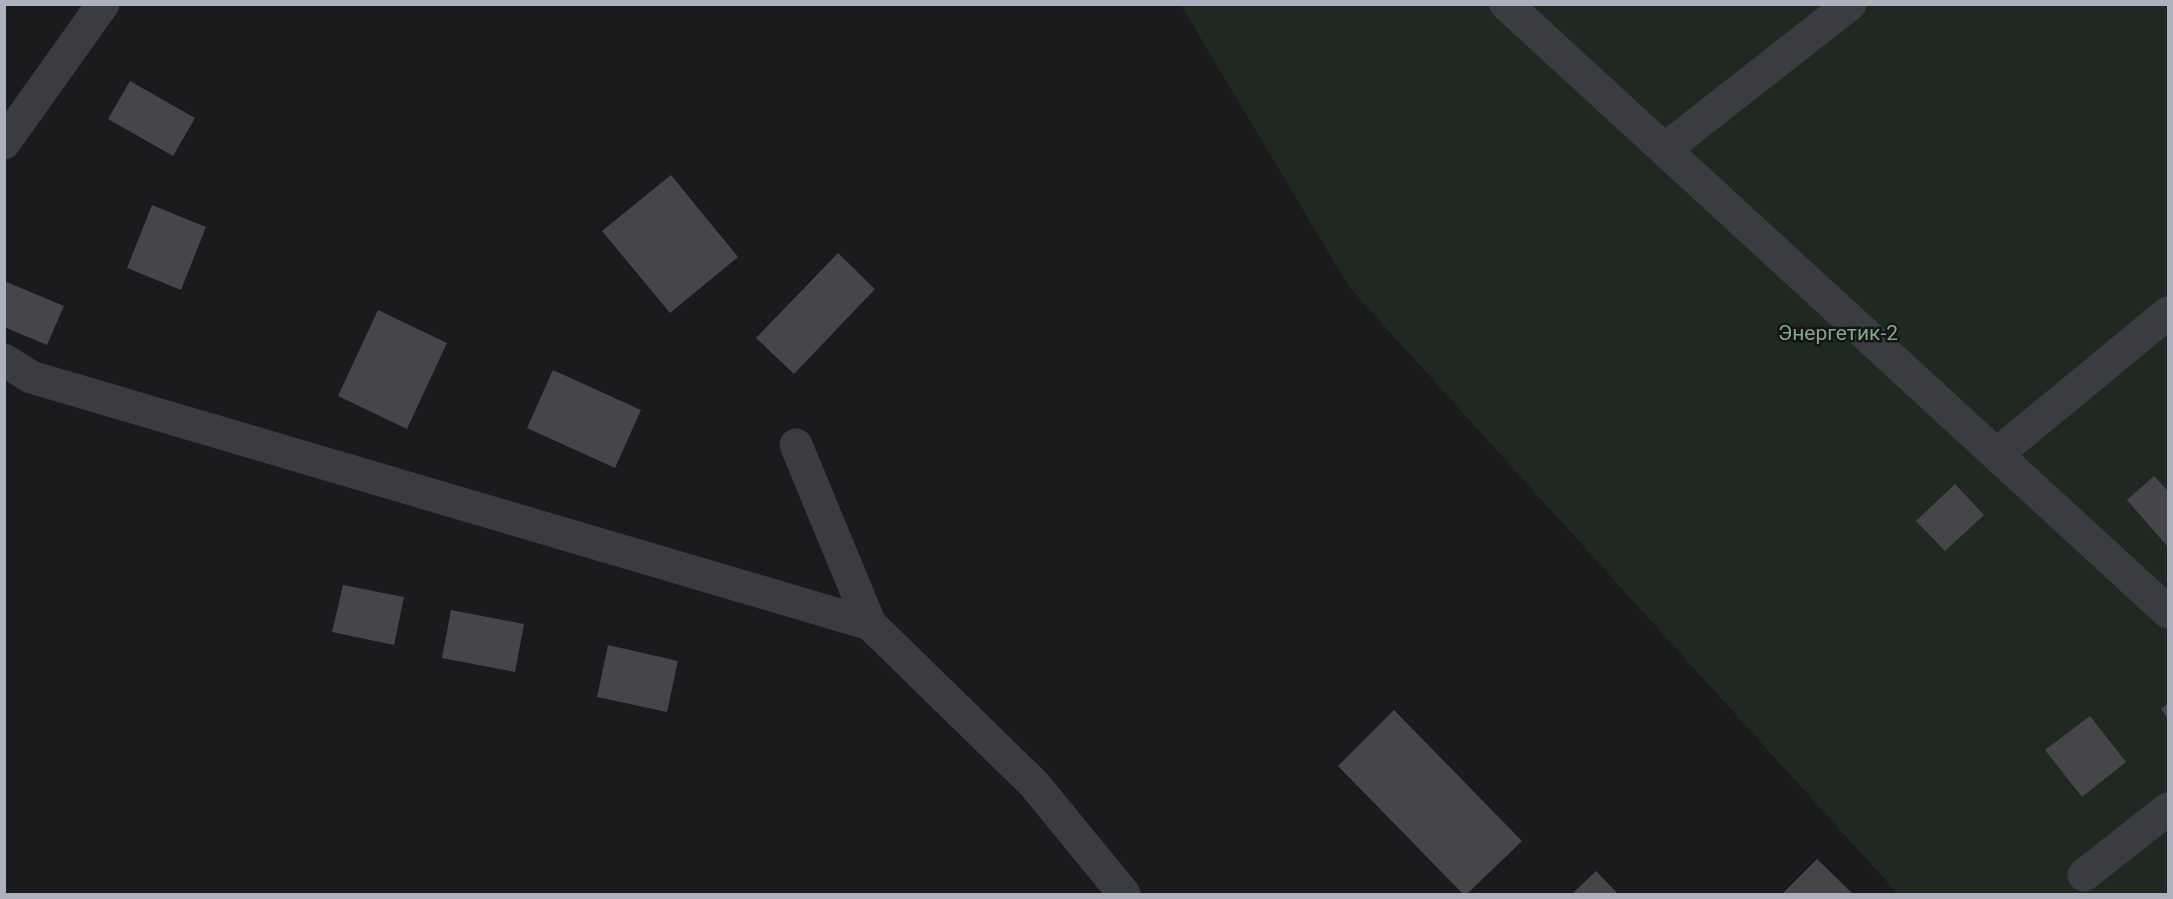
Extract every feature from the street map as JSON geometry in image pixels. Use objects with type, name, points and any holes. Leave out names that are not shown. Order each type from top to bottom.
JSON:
[{"type":"lane","points":[[4,143],[103,4]]},
{"type":"lane","points":[[1506,4],[2169,612]]},
{"type":"lane","points":[[1665,149],[1850,4]]},
{"type":"lane","points":[[1997,454],[2169,313]]},
{"type":"lane","points":[[4,360],[31,377],[870,624]]},
{"type":"lane","points":[[796,445],[870,624],[1034,784],[1124,894]]},
{"type":"lane","points":[[2084,875],[2169,808]]},
{"type":"green space","name":"Энергетик-2","points":[[1181,5],[2168,5],[2168,894],[1898,894],[1349,287]]},
{"type":"building","points":[[130,81],[195,118],[173,156],[108,119]]},
{"type":"building","points":[[671,175],[738,257],[670,313],[602,231]]},
{"type":"building","points":[[152,205],[206,227],[181,290],[127,268]]},
{"type":"building","points":[[838,253],[875,289],[794,374],[756,338]]},
{"type":"building","points":[[4,281],[64,306],[47,345],[4,327]]},
{"type":"building","points":[[378,310],[447,343],[407,429],[338,396]]},
{"type":"building","points":[[553,370],[641,410],[615,468],[527,428]]},
{"type":"building","points":[[2154,476],[2168,491],[2168,547],[2127,500]]},
{"type":"building","points":[[1955,484],[1984,515],[1945,551],[1916,521]]},
{"type":"building","points":[[343,585],[404,597],[394,645],[332,632]]},
{"type":"building","points":[[451,610],[524,624],[515,672],[442,658]]},
{"type":"building","points":[[608,645],[678,661],[667,712],[597,697]]},
{"type":"building","points":[[2168,703],[2168,719],[2161,709]]},
{"type":"building","points":[[1394,710],[1522,841],[1467,894],[1463,894],[1338,766]]},
{"type":"building","points":[[2090,716],[2126,762],[2082,797],[2045,750]]},
{"type":"building","points":[[1817,859],[1853,894],[1782,894]]},
{"type":"building","points":[[1596,871],[1618,894],[1572,894]]}]
